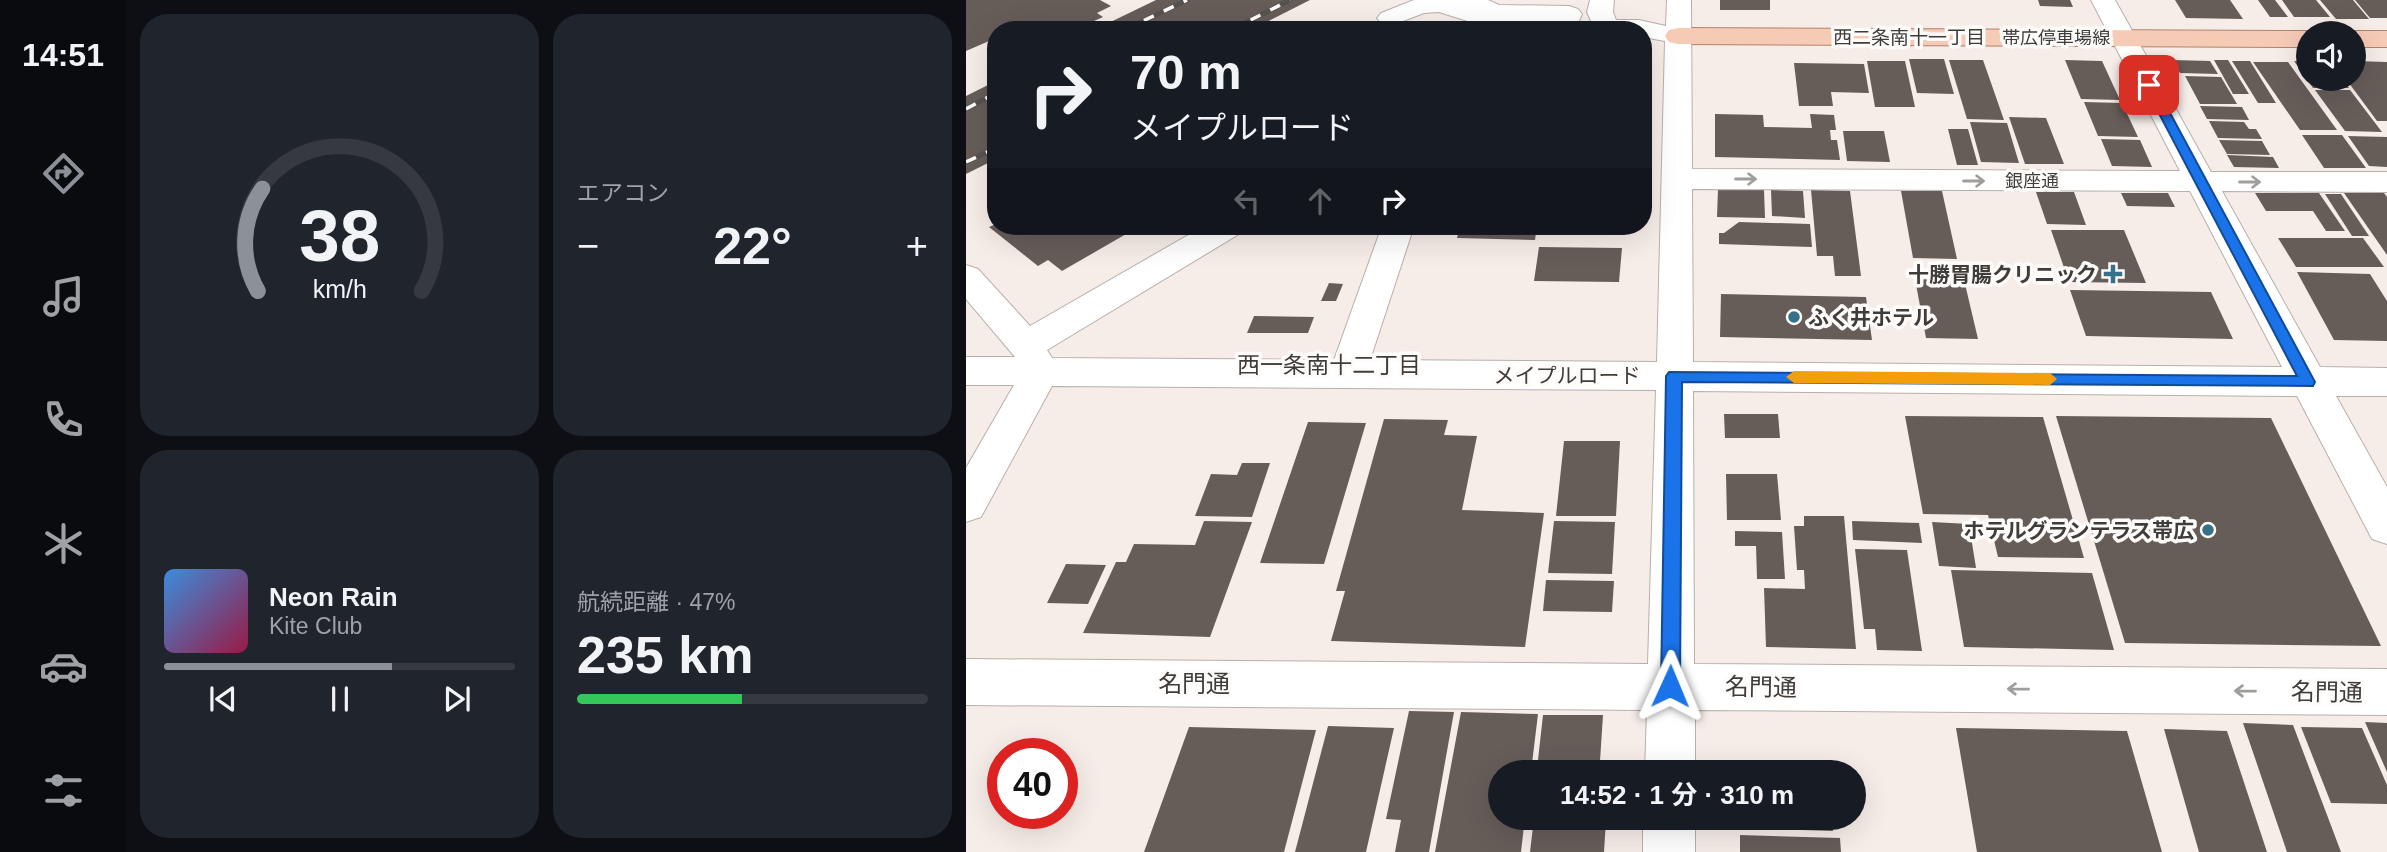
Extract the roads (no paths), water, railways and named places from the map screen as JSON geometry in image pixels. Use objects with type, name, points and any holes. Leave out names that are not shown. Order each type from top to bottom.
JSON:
[{"type":"main road","name":"帯広停車場線","points":[[1678,36],[2296,39]]},
{"type":"main road","points":[[2366,39],[2387,39]]},
{"type":"street","points":[[1466,0],[1495,12],[1569,14],[1566,21]]},
{"type":"street","points":[[1602,0],[1600,12],[1604,21]]},
{"type":"street","points":[[1670,760],[1679,0]]},
{"type":"street","points":[[2104,0],[2307,382],[2387,526]]},
{"type":"street","points":[[1396,16],[1420,6],[1439,5],[1493,21]]},
{"type":"street","points":[[1652,31],[1678,36]]},
{"type":"street","points":[[1652,43],[1678,36]]},
{"type":"street","name":"銀座通","points":[[1678,179],[2387,182]]},
{"type":"street","points":[[966,505],[1025,348],[1183,235]]},
{"type":"street","points":[[1025,348],[1212,235]]},
{"type":"street","points":[[1361,374],[1396,235]]},
{"type":"street","points":[[1361,374],[1414,235]]},
{"type":"street","points":[[966,277],[1025,348]]},
{"type":"street","name":"メイプルロード","points":[[966,371],[1025,348],[1361,374],[2387,382]]},
{"type":"street","name":"名門通","points":[[966,682],[2387,692]]},
{"type":"street","points":[[1669,830],[1669,852]]},
{"type":"railway","points":[[1143,21],[1187,0]]},
{"type":"railway","points":[[1249,21],[1290,0]]},
{"type":"railway","points":[[966,109],[987,98]]},
{"type":"railway","points":[[966,162],[987,152]]},
{"type":"place","name":"十勝胃腸クリニック","points":[[2113,274]]},
{"type":"place","name":"ふく井ホテル","points":[[1794,317]]},
{"type":"place","name":"ホテルグランテラス帯広","points":[[2208,530]]},
{"type":"district","name":"西二条南十一丁目","points":[[1909,37]]},
{"type":"district","name":"西一条南十二丁目","points":[[1329,365]]}]
